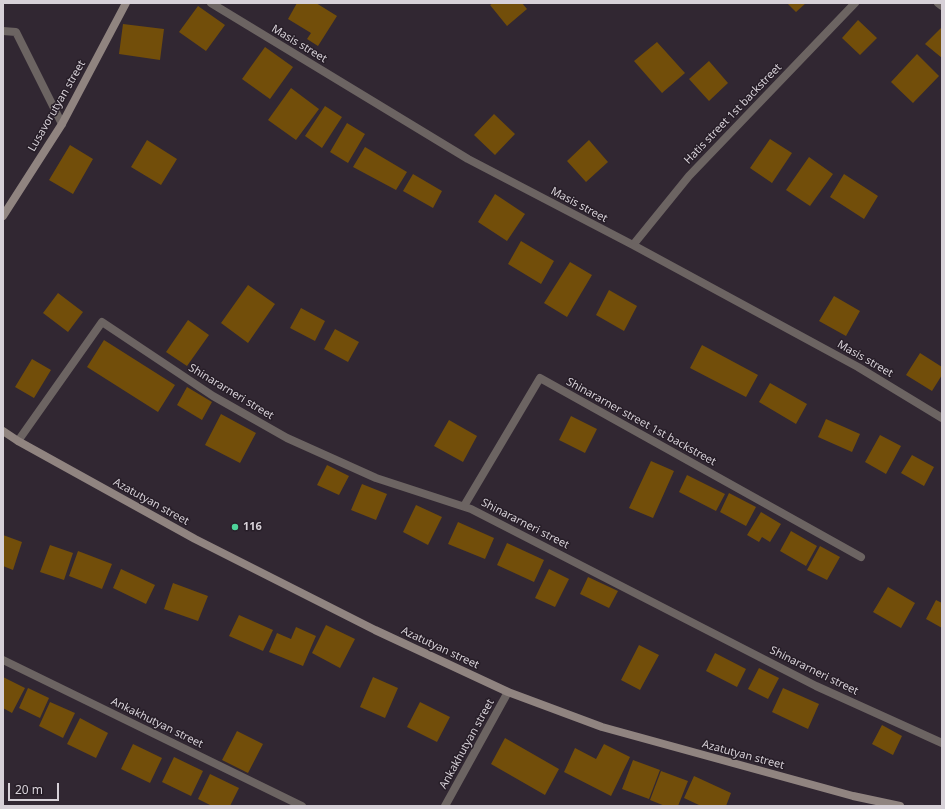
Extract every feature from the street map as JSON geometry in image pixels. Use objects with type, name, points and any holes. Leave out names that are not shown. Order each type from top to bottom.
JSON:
[{"type":"street","name":"Lusavorutyan street","points":[[3,216],[62,124],[126,3]]},
{"type":"street","name":"Masis street","points":[[211,3],[468,159],[632,245],[858,367],[942,418]]},
{"type":"street","name":"Hatis street 1st backstreet","points":[[632,245],[689,176],[855,3]]},
{"type":"street","points":[[938,3],[942,6]]},
{"type":"street","points":[[3,31],[16,32],[62,124]]},
{"type":"street","name":"Shinararneri street","points":[[18,441],[102,322],[213,396],[287,438],[376,478],[472,508],[816,686],[942,743]]},
{"type":"street","name":"Shinararner street 1st backstreet","points":[[464,506],[540,378],[861,557]]},
{"type":"street","name":"Azatutyan street","points":[[3,431],[18,441],[195,539],[375,630],[508,692],[602,727],[853,796],[900,806]]},
{"type":"street","name":"Ankakhutyan street","points":[[3,660],[302,806]]},
{"type":"street","name":"Ankakhutyan street","points":[[446,806],[508,692]]},
{"type":"building","points":[[297,3],[316,3],[337,16],[318,46],[307,39],[311,33],[288,19]]},
{"type":"building","points":[[493,3],[522,3],[527,9],[507,26],[490,5]]},
{"type":"building","points":[[787,3],[806,3],[796,12]]},
{"type":"building","points":[[198,6],[225,25],[206,51],[179,32]]},
{"type":"building","points":[[858,20],[877,38],[860,55],[842,38]]},
{"type":"building","points":[[123,24],[164,29],[160,60],[119,54]]},
{"type":"building","points":[[942,27],[942,58],[925,44]]},
{"type":"building","points":[[657,42],[685,73],[662,93],[634,61]]},
{"type":"building","points":[[265,47],[293,67],[270,99],[242,79]]},
{"type":"building","points":[[917,54],[939,76],[913,103],[891,82]]},
{"type":"building","points":[[709,61],[728,83],[709,101],[689,79]]},
{"type":"building","points":[[291,88],[319,109],[296,140],[268,120]]},
{"type":"building","points":[[325,106],[342,117],[322,148],[305,136]]},
{"type":"building","points":[[494,114],[515,134],[495,155],[474,135]]},
{"type":"building","points":[[347,123],[365,134],[348,163],[330,152]]},
{"type":"building","points":[[770,139],[792,153],[772,183],[750,168]]},
{"type":"building","points":[[147,140],[177,159],[161,185],[131,167]]},
{"type":"building","points":[[589,140],[608,162],[586,182],[567,161]]},
{"type":"building","points":[[70,145],[93,159],[73,194],[49,180]]},
{"type":"building","points":[[365,147],[407,172],[396,190],[353,167]]},
{"type":"building","points":[[809,157],[833,174],[810,206],[786,190]]},
{"type":"building","points":[[413,174],[442,191],[433,208],[403,191]]},
{"type":"building","points":[[844,174],[878,196],[864,219],[830,197]]},
{"type":"building","points":[[495,194],[525,214],[507,241],[478,222]]},
{"type":"building","points":[[521,241],[554,261],[541,284],[508,264]]},
{"type":"building","points":[[570,262],[592,275],[567,317],[544,303]]},
{"type":"building","points":[[248,285],[275,304],[248,343],[221,323]]},
{"type":"building","points":[[609,290],[637,306],[624,331],[596,315]]},
{"type":"building","points":[[58,293],[83,312],[68,332],[43,313]]},
{"type":"building","points":[[834,296],[860,311],[846,336],[819,321]]},
{"type":"building","points":[[301,308],[325,321],[315,341],[290,328]]},
{"type":"building","points":[[188,320],[209,335],[187,366],[166,352]]},
{"type":"building","points":[[335,329],[359,342],[348,362],[324,349]]},
{"type":"building","points":[[104,340],[175,385],[158,412],[87,367]]},
{"type":"building","points":[[702,345],[758,375],[746,397],[690,368]]},
{"type":"building","points":[[920,353],[942,367],[942,375],[932,391],[906,375]]},
{"type":"building","points":[[32,359],[51,370],[34,398],[15,387]]},
{"type":"building","points":[[770,383],[807,404],[796,424],[759,402]]},
{"type":"building","points":[[187,387],[212,402],[202,420],[177,405]]},
{"type":"building","points":[[221,414],[256,433],[240,463],[205,445]]},
{"type":"building","points":[[571,416],[597,429],[585,453],[559,440]]},
{"type":"building","points":[[826,419],[860,434],[852,452],[818,437]]},
{"type":"building","points":[[449,420],[477,436],[463,462],[434,446]]},
{"type":"building","points":[[880,435],[901,446],[886,474],[865,462]]},
{"type":"building","points":[[912,455],[934,467],[924,486],[901,473]]},
{"type":"building","points":[[651,461],[674,471],[653,518],[629,508]]},
{"type":"building","points":[[327,465],[349,476],[339,495],[317,485]]},
{"type":"building","points":[[687,475],[725,494],[716,511],[679,492]]},
{"type":"building","points":[[362,484],[387,494],[376,520],[351,510]]},
{"type":"building","points":[[729,493],[756,507],[746,526],[720,512]]},
{"type":"building","points":[[416,505],[442,517],[428,545],[403,532]]},
{"type":"building","points":[[761,512],[781,524],[770,542],[762,537],[759,542],[747,535]]},
{"type":"building","points":[[458,522],[494,538],[485,559],[448,544]]},
{"type":"building","points":[[791,531],[817,546],[806,566],[780,551]]},
{"type":"building","points":[[3,535],[22,542],[13,570],[3,566]]},
{"type":"building","points":[[507,543],[544,560],[534,582],[497,565]]},
{"type":"building","points":[[50,545],[73,553],[64,580],[40,572]]},
{"type":"building","points":[[820,546],[840,557],[827,580],[807,570]]},
{"type":"building","points":[[78,551],[112,564],[102,589],[69,576]]},
{"type":"building","points":[[121,569],[155,585],[146,604],[113,588]]},
{"type":"building","points":[[549,569],[569,579],[555,607],[535,598]]},
{"type":"building","points":[[588,577],[618,591],[609,608],[580,594]]},
{"type":"building","points":[[173,583],[208,596],[198,621],[164,609]]},
{"type":"building","points":[[888,587],[915,603],[901,628],[873,612]]},
{"type":"building","points":[[936,600],[942,603],[942,628],[926,619]]},
{"type":"building","points":[[239,615],[273,630],[263,651],[229,636]]},
{"type":"building","points":[[326,625],[355,639],[340,668],[312,653]]},
{"type":"building","points":[[296,627],[316,636],[303,666],[269,652],[277,633],[291,639]]},
{"type":"building","points":[[639,645],[659,655],[640,690],[621,680]]},
{"type":"building","points":[[715,653],[746,669],[737,687],[706,671]]},
{"type":"building","points":[[759,668],[779,678],[768,699],[748,689]]},
{"type":"building","points":[[3,677],[25,688],[12,713],[3,708]]},
{"type":"building","points":[[373,677],[398,688],[385,718],[360,707]]},
{"type":"building","points":[[28,688],[49,698],[40,718],[19,708]]},
{"type":"building","points":[[783,688],[819,704],[808,729],[772,712]]},
{"type":"building","points":[[50,702],[75,713],[63,738],[39,726]]},
{"type":"building","points":[[420,702],[450,717],[437,742],[407,727]]},
{"type":"building","points":[[80,718],[108,733],[96,758],[67,744]]},
{"type":"building","points":[[882,725],[902,736],[893,755],[872,744]]},
{"type":"building","points":[[237,731],[263,744],[248,773],[222,760]]},
{"type":"building","points":[[505,738],[559,769],[545,795],[491,764]]},
{"type":"building","points":[[133,744],[162,758],[150,783],[121,769]]},
{"type":"building","points":[[604,744],[630,757],[611,796],[564,772],[575,748],[596,759]]},
{"type":"building","points":[[174,757],[203,771],[191,796],[162,782]]},
{"type":"building","points":[[633,760],[660,770],[649,799],[622,789]]},
{"type":"building","points":[[661,771],[688,781],[678,806],[665,806],[650,800]]},
{"type":"building","points":[[210,774],[239,788],[230,806],[212,806],[198,799]]},
{"type":"building","points":[[694,776],[731,793],[726,806],[701,806],[684,798]]},
{"type":"place","name":"116","points":[[235,527]]}]
